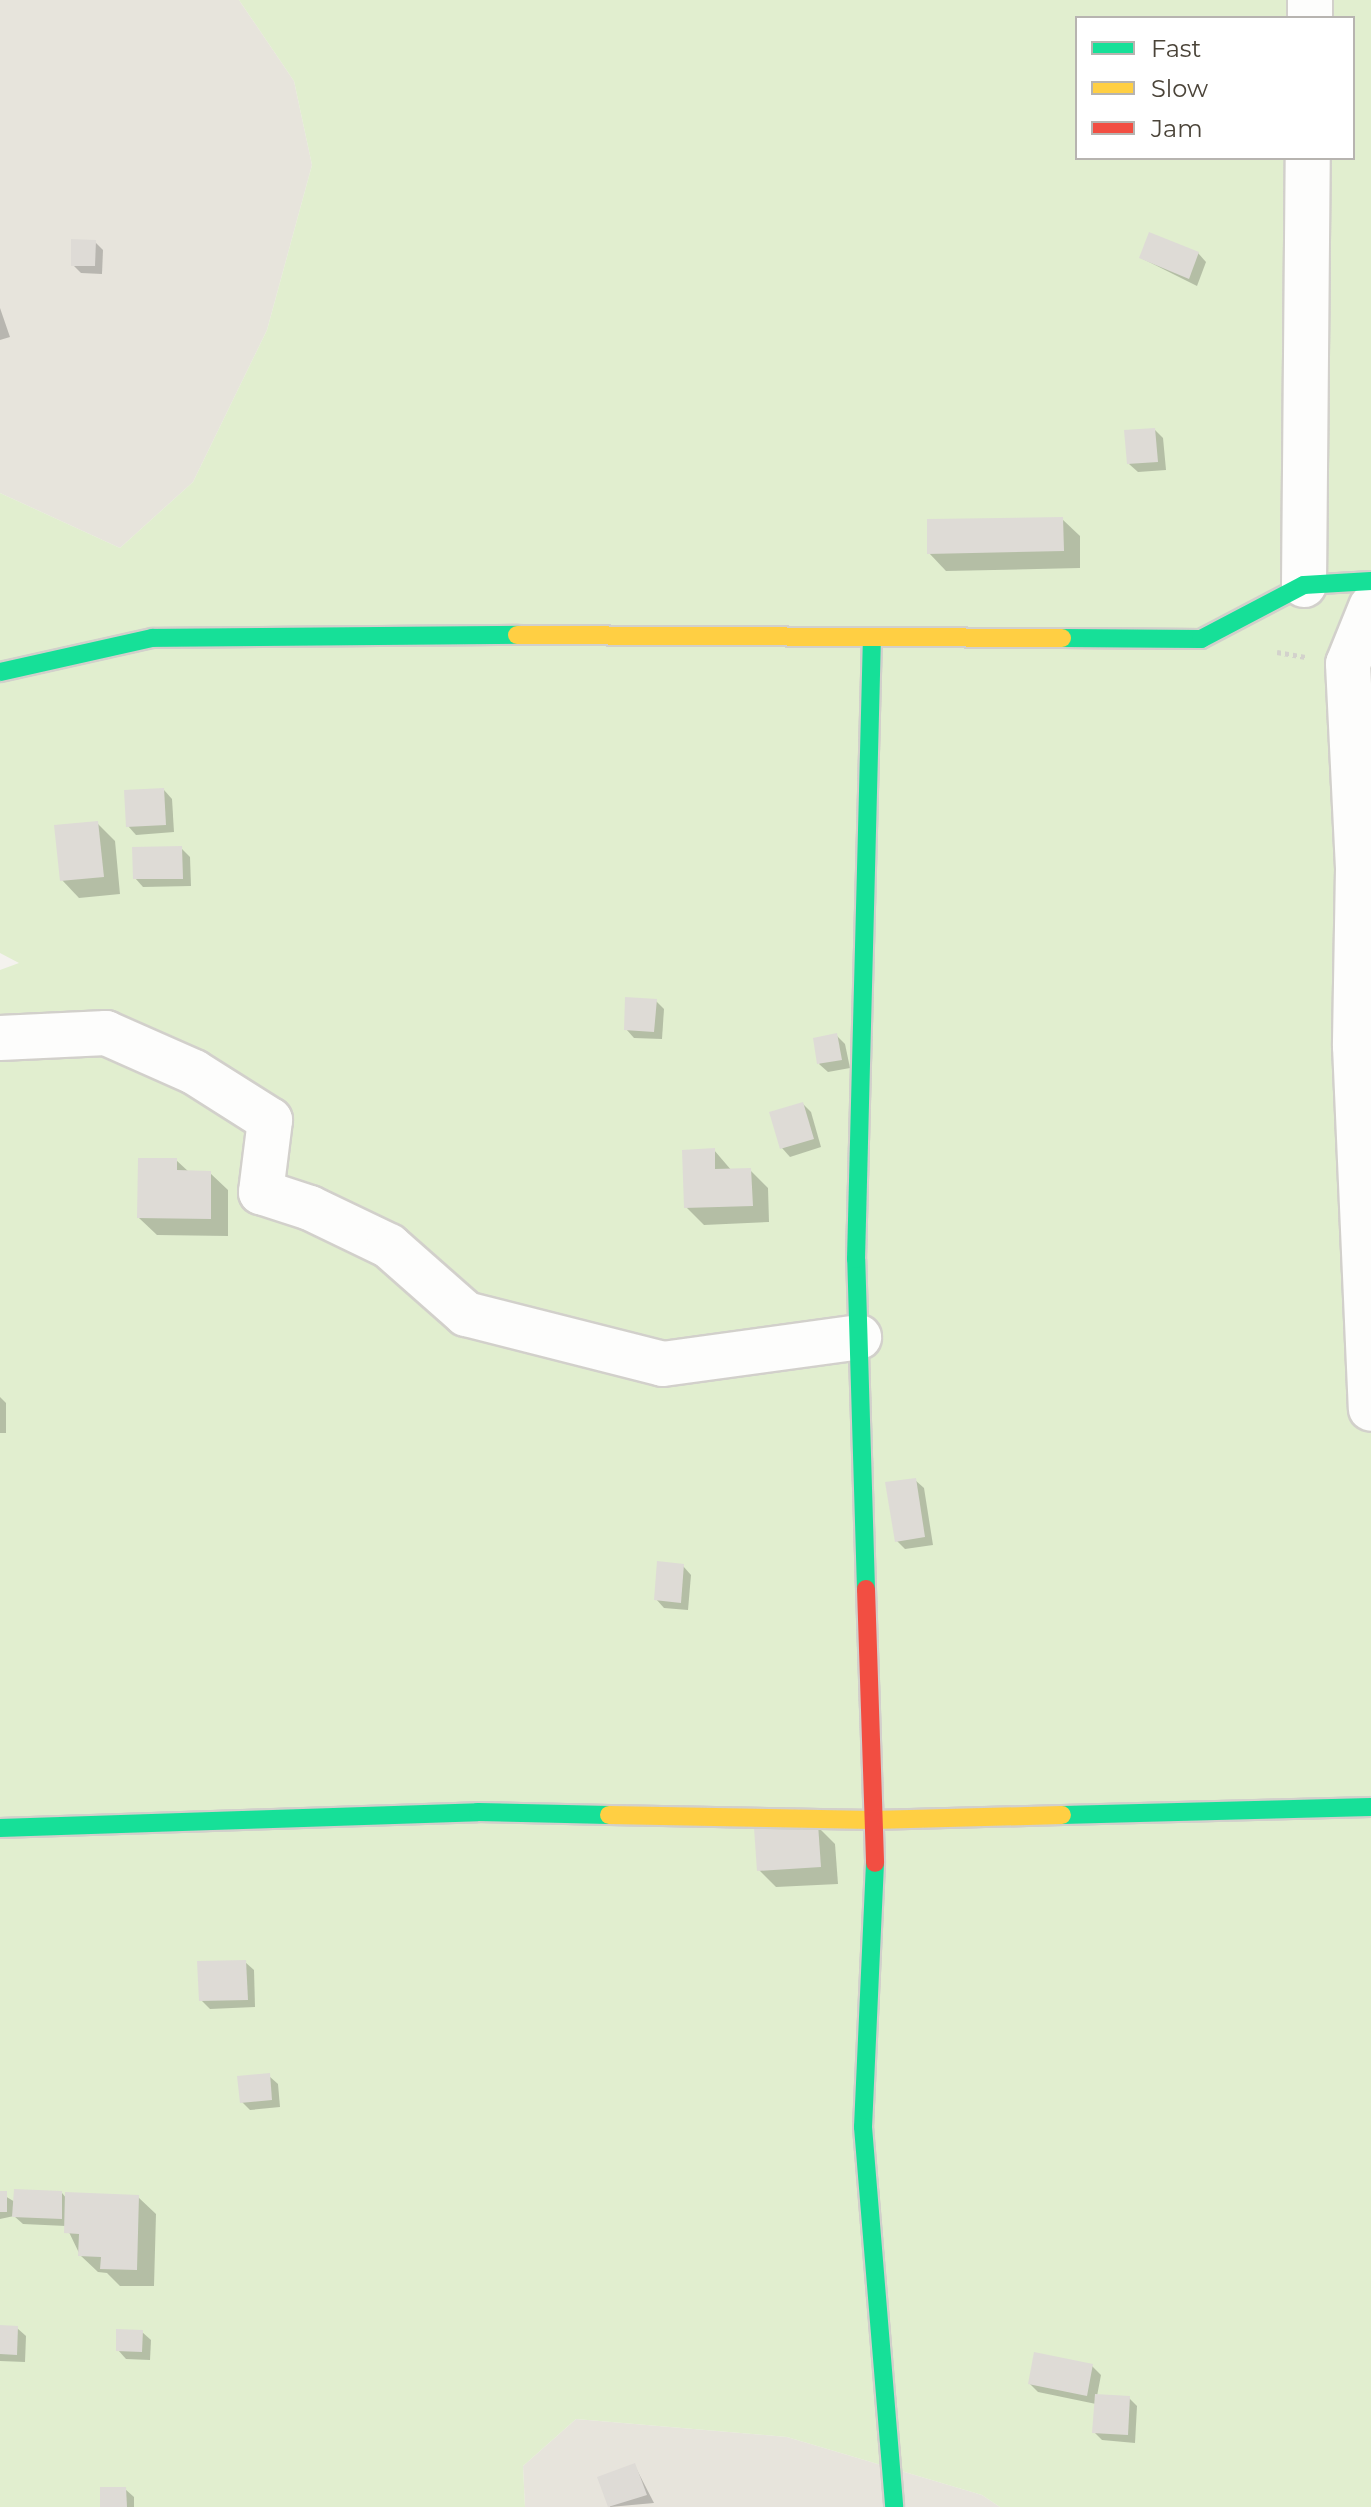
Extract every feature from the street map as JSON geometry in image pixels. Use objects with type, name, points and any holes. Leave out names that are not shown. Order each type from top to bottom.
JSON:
[{"type":"street","points":[[1304,585],[1308,160]]},
{"type":"street","points":[[0,672],[152,638],[1201,639],[1304,585],[1371,581]]},
{"type":"street","points":[[1371,607],[1348,664],[1358,869],[1355,1046],[1371,1409]]},
{"type":"street","points":[[872,637],[856,1259],[873,1820],[863,2127],[894,2507]]},
{"type":"street","points":[[0,1038],[106,1033],[194,1072],[270,1120],[261,1192],[310,1208],[389,1246],[466,1314],[663,1364],[859,1337]]},
{"type":"street","points":[[0,1828],[478,1812],[873,1820],[1371,1807]]},
{"type":"path","points":[[1274,651],[1348,664]]},
{"type":"shaded area","points":[[0,0],[239,0],[294,81],[312,165],[267,330],[193,482],[120,548],[0,493]]},
{"type":"shaded area","points":[[576,2419],[787,2437],[982,2495],[1000,2507],[525,2507],[523,2466]]},
{"type":"green space","points":[[239,0],[1371,0],[1371,2507],[1000,2507],[982,2495],[787,2437],[576,2419],[523,2466],[525,2507],[0,2507],[0,970],[19,963],[0,953],[0,493],[120,548],[193,482],[267,330],[312,165],[294,81]]},
{"type":"building","points":[[1149,232],[1199,252],[1189,279],[1139,258]]},
{"type":"building","points":[[71,239],[96,240],[95,266],[71,266]]},
{"type":"building","points":[[1155,428],[1158,462],[1127,464],[1124,430]]},
{"type":"building","points":[[1063,517],[1064,551],[927,554],[927,519]]},
{"type":"building","points":[[164,788],[166,825],[126,827],[124,790]]},
{"type":"building","points":[[98,821],[104,877],[60,881],[54,825]]},
{"type":"building","points":[[182,846],[183,879],[133,879],[132,847]]},
{"type":"building","points":[[625,997],[657,999],[654,1032],[624,1030]]},
{"type":"building","points":[[837,1033],[842,1060],[817,1064],[813,1038]]},
{"type":"building","points":[[803,1102],[814,1139],[780,1149],[769,1112]]},
{"type":"building","points":[[715,1148],[715,1169],[751,1168],[753,1206],[684,1208],[682,1150]]},
{"type":"building","points":[[138,1158],[177,1158],[177,1170],[211,1171],[211,1219],[137,1218]]},
{"type":"building","points":[[916,1478],[925,1537],[895,1542],[885,1482]]},
{"type":"building","points":[[657,1561],[684,1564],[681,1603],[654,1600]]},
{"type":"building","points":[[818,1824],[821,1867],[757,1871],[754,1828]]},
{"type":"building","points":[[246,1960],[248,2000],[199,2001],[197,1961]]},
{"type":"building","points":[[270,2073],[272,2100],[240,2103],[237,2076]]},
{"type":"building","points":[[14,2189],[62,2191],[62,2219],[12,2217]]},
{"type":"building","points":[[0,2191],[7,2191],[7,2212],[0,2212]]},
{"type":"building","points":[[65,2192],[139,2195],[137,2270],[100,2269],[101,2257],[78,2256],[79,2234],[64,2233]]},
{"type":"building","points":[[0,2325],[18,2326],[17,2355],[0,2354]]},
{"type":"building","points":[[116,2329],[143,2330],[142,2352],[116,2351]]},
{"type":"building","points":[[1034,2352],[1093,2364],[1087,2396],[1028,2384]]},
{"type":"building","points":[[1095,2394],[1130,2396],[1128,2435],[1092,2433]]},
{"type":"building","points":[[635,2463],[647,2495],[608,2507],[597,2477]]},
{"type":"building","points":[[100,2487],[126,2487],[127,2507],[100,2507]]},
{"type":"traffic: fast","points":[[1062,638],[1201,639],[1304,585],[1371,581]]},
{"type":"traffic: fast","points":[[0,672],[152,638],[517,635]]},
{"type":"traffic: fast","points":[[866,1589],[856,1259],[872,637]]},
{"type":"traffic: fast","points":[[1062,1815],[1371,1807]]},
{"type":"traffic: fast","points":[[0,1828],[478,1812],[609,1815]]},
{"type":"traffic: fast","points":[[875,1863],[863,2127],[894,2507]]},
{"type":"traffic: slow","points":[[517,635],[1062,638]]},
{"type":"traffic: slow","points":[[609,1815],[873,1820],[1062,1815]]},
{"type":"traffic: jam","points":[[866,1589],[875,1863]]}]
